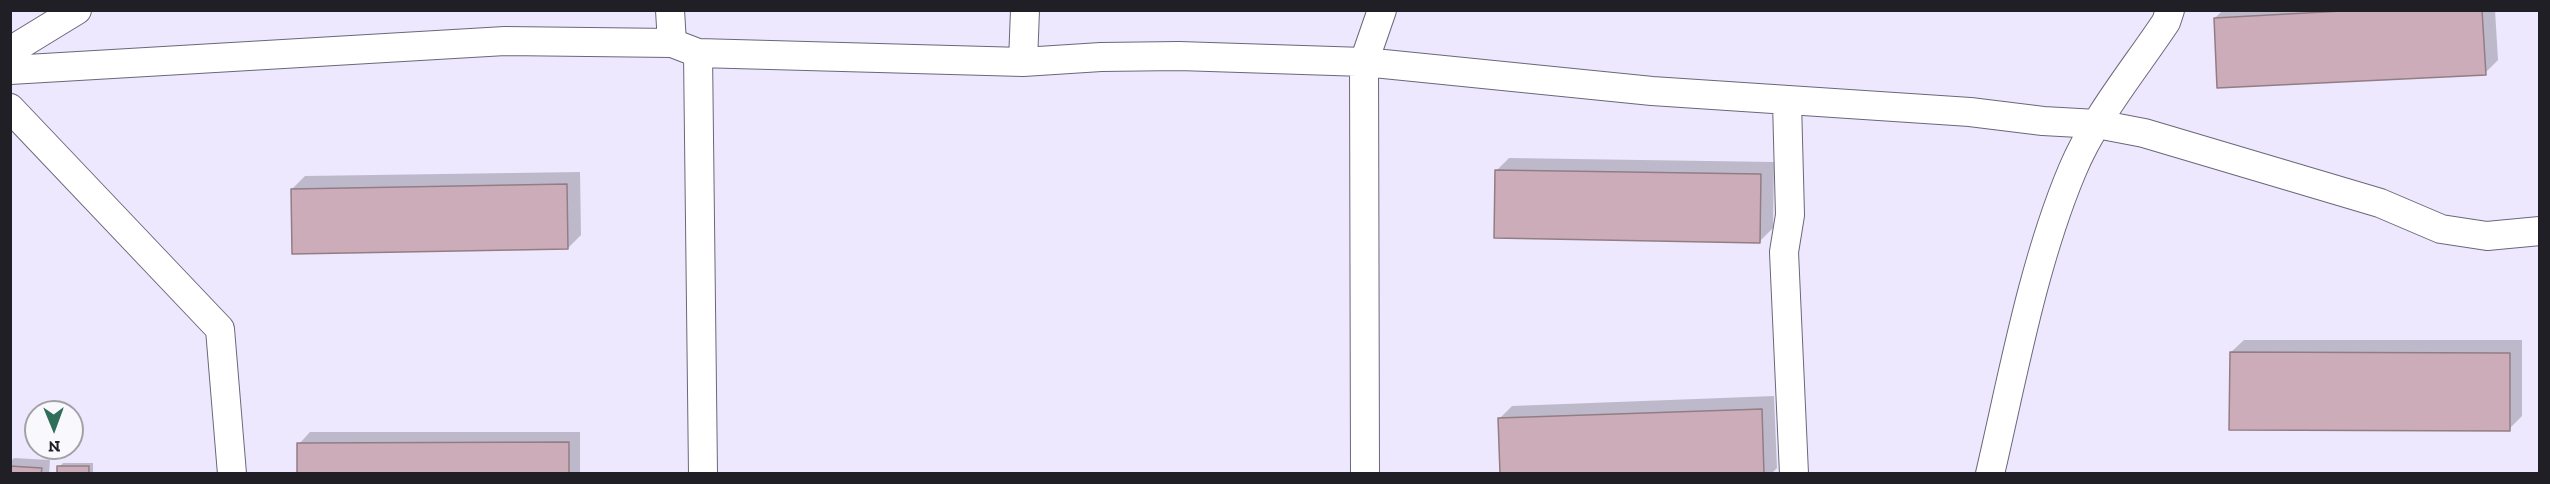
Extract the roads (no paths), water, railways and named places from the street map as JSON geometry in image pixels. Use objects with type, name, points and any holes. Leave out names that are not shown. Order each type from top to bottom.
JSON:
[{"type":"street","points":[[10,51],[77,10]]},
{"type":"street","points":[[670,10],[685,48],[703,474]]},
{"type":"street","points":[[1023,62],[1025,10]]},
{"type":"street","points":[[1365,474],[1364,62],[1382,10]]},
{"type":"street","points":[[1990,474],[2023,333],[2053,223],[2072,169],[2097,124],[2166,22],[2170,10]]},
{"type":"street","points":[[10,70],[505,41],[1023,62],[1101,57],[1364,62],[1652,91],[1787,102],[1970,112],[2043,121],[2097,124],[2187,144],[2380,202],[2441,229],[2487,236],[2540,231]]},
{"type":"street","points":[[1787,102],[1790,215],[1784,252],[1794,474]]},
{"type":"street","points":[[10,108],[220,329],[232,474]]}]
